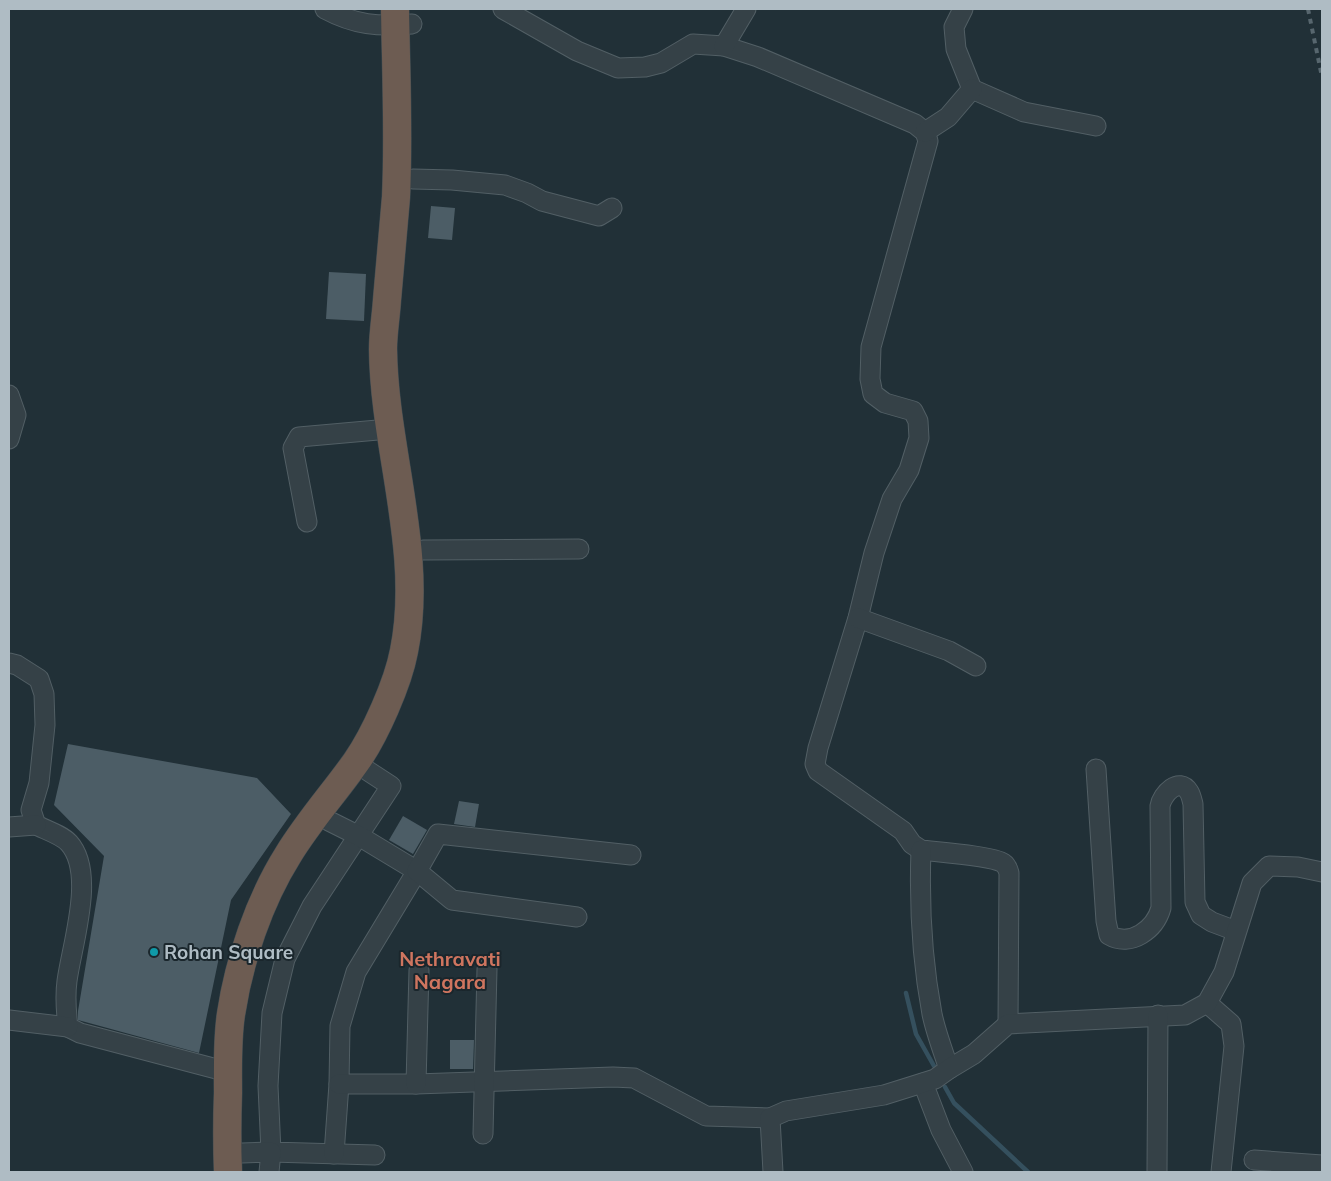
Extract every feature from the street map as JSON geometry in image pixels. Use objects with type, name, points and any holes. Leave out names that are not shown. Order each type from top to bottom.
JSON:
[{"type":"highway","points":[[237,1166],[245,1017],[266,934],[300,862],[329,820],[368,770],[379,752],[405,697],[418,655],[426,590],[423,550],[400,387],[401,326],[414,179],[404,17]]},
{"type":"highway","points":[[237,1166],[228,1072],[231,1015],[238,979],[252,930],[266,896],[288,855],[317,812],[356,762],[366,745],[391,692],[404,652],[409,617],[410,580],[408,552],[385,402],[383,346],[396,195],[397,93],[404,17]]},
{"type":"street","points":[[325,9],[364,24],[404,17]]},
{"type":"street","points":[[503,9],[577,51],[618,68],[645,67],[661,64],[693,44],[724,46],[758,57],[915,124],[924,132],[928,141],[871,347],[870,371],[874,394],[885,403],[913,411],[918,420],[920,438],[909,470],[892,499],[874,553],[858,618],[818,748],[815,764],[818,771],[903,831],[912,844],[921,850],[989,858],[1003,862],[1009,873],[1008,1024]]},
{"type":"street","points":[[724,46],[746,9]]},
{"type":"street","points":[[963,9],[954,27],[956,49],[972,89],[1024,112],[1096,126]]},
{"type":"street","points":[[924,132],[948,117],[972,89]]},
{"type":"street","points":[[414,179],[452,180],[505,185],[542,201],[599,216],[612,208]]},
{"type":"street","points":[[9,394],[16,415],[9,439]]},
{"type":"street","points":[[307,522],[293,448],[299,437],[389,429]]},
{"type":"street","points":[[423,550],[579,549]]},
{"type":"street","points":[[858,618],[949,652],[976,666]]},
{"type":"street","points":[[9,663],[17,665],[39,679],[44,694],[45,725],[39,783],[31,810],[36,825]]},
{"type":"street","points":[[1096,769],[1106,922],[1109,935],[1121,940],[1142,934],[1155,923],[1160,914],[1160,806],[1165,792],[1176,786],[1182,786],[1188,790],[1193,804],[1195,902],[1201,915],[1212,922],[1236,931]]},
{"type":"street","points":[[269,1172],[271,1152],[268,1086],[272,1014],[286,959],[312,906],[391,786],[368,770]]},
{"type":"street","points":[[329,820],[416,871],[452,900],[577,917]]},
{"type":"street","points":[[9,827],[36,825],[69,842],[80,862],[82,892],[67,983],[66,1007],[68,1027]]},
{"type":"street","points":[[334,1154],[339,1084],[340,1026],[356,972],[438,834],[631,856]]},
{"type":"street","points":[[921,850],[919,894],[926,972],[932,1016],[949,1069]]},
{"type":"street","points":[[339,1084],[416,1084],[613,1076],[634,1078],[706,1116],[770,1118],[786,1111],[884,1095],[936,1079],[974,1054],[1008,1024],[1185,1015],[1207,1004],[1224,972],[1252,883],[1269,866],[1298,867],[1322,872]]},
{"type":"street","points":[[483,1134],[487,969]]},
{"type":"street","points":[[416,1084],[420,970]]},
{"type":"street","points":[[1207,1004],[1231,1024],[1234,1046],[1221,1172]]},
{"type":"street","points":[[1157,1172],[1158,1015]]},
{"type":"street","points":[[9,1020],[68,1027],[80,1033],[228,1072]]},
{"type":"street","points":[[923,1083],[941,1130],[963,1172]]},
{"type":"street","points":[[770,1118],[773,1172]]},
{"type":"street","points":[[237,1166],[271,1152],[375,1155]]},
{"type":"street","points":[[1254,1160],[1322,1165]]},
{"type":"building","points":[[431,206],[455,208],[452,240],[428,238]]},
{"type":"building","points":[[329,272],[366,274],[364,321],[326,319]]},
{"type":"building","name":"Rohan Square","points":[[68,744],[257,778],[291,814],[231,900],[199,1053],[78,1020],[104,856],[54,805]]},
{"type":"building","points":[[459,801],[479,804],[475,827],[454,824]]},
{"type":"building","points":[[403,816],[427,830],[413,854],[389,840]]},
{"type":"building","points":[[450,1040],[474,1040],[473,1069],[450,1069]]},
{"type":"waterway","points":[[906,993],[916,1034],[934,1066]]},
{"type":"waterway","points":[[945,1087],[954,1103],[1028,1172]]},
{"type":"railway","points":[[1308,9],[1322,77]]},
{"type":"place","name":"Rohan Square","points":[[154,952]]},
{"type":"district","name":"Nethravati Nagara","points":[[450,970]]}]
